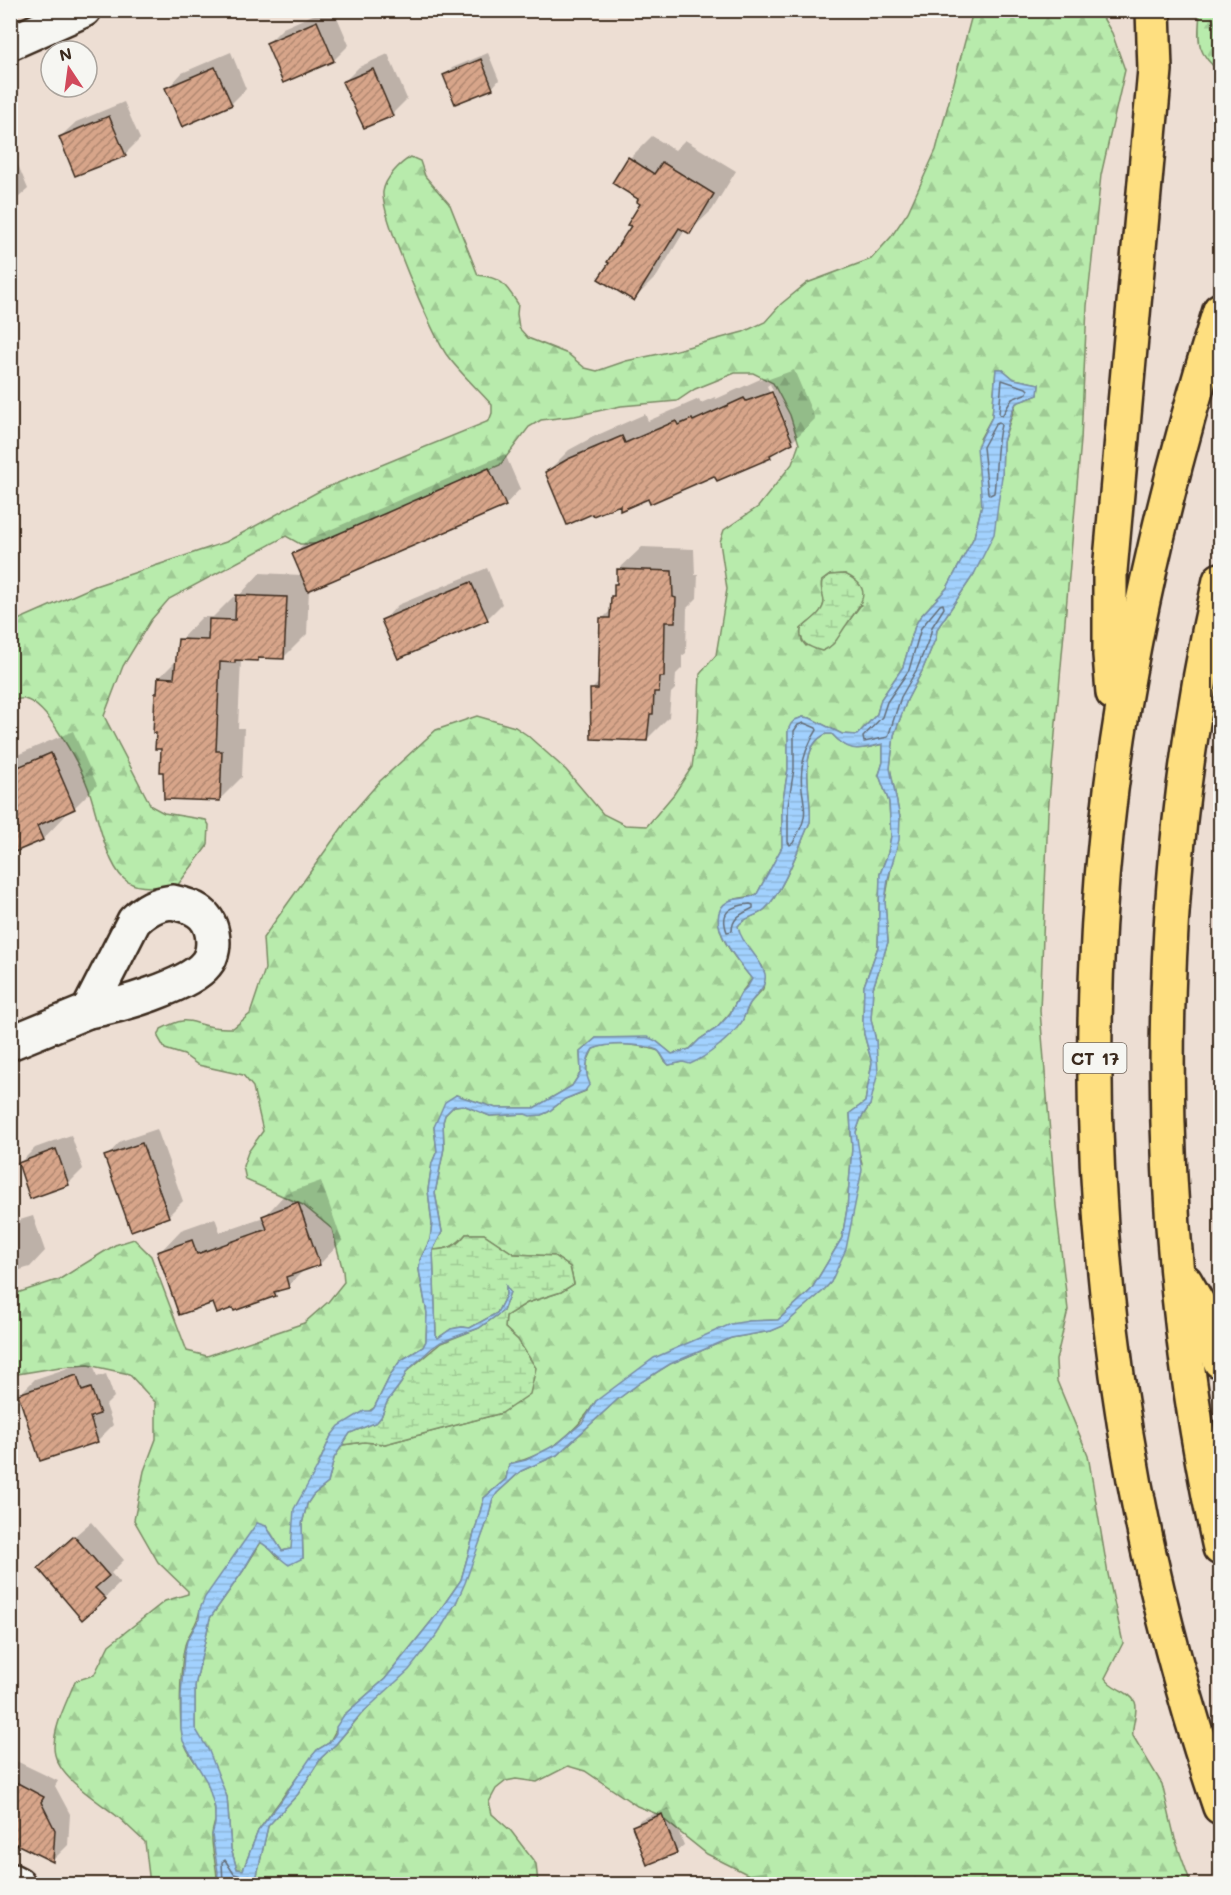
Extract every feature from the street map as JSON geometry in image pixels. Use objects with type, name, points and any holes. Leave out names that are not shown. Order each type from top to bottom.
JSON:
[{"type":"highway","points":[[1118,738],[1110,656],[1110,571],[1153,88],[1155,34],[1153,10]]},
{"type":"highway","name":"CT 17","points":[[1221,310],[1185,434],[1157,543],[1132,653],[1118,738],[1099,910],[1095,1084],[1104,1263],[1123,1412],[1157,1588],[1181,1682],[1221,1807]]},
{"type":"highway","points":[[1221,580],[1190,753],[1179,833],[1172,914],[1168,1075],[1177,1269],[1197,1419],[1221,1548]]},
{"type":"highway","points":[[1177,1269],[1204,1314],[1221,1361]]},
{"type":"street","points":[[10,43],[84,10]]},
{"type":"street","points":[[10,1044],[88,1011]]},
{"type":"street","points":[[10,1880],[18,1884]]},
{"type":"green space","points":[[973,11],[1099,11],[1112,33],[1125,70],[1101,175],[1087,306],[1081,440],[1048,813],[1040,1011],[1056,1206],[1068,1310],[1056,1360],[1057,1381],[1088,1455],[1108,1574],[1123,1643],[1105,1678],[1135,1702],[1133,1736],[1162,1784],[1175,1839],[1191,1884],[767,1884],[707,1854],[657,1814],[637,1806],[585,1771],[568,1766],[537,1782],[516,1779],[506,1781],[496,1789],[489,1802],[492,1814],[511,1831],[536,1864],[538,1884],[255,1884],[268,1826],[298,1794],[321,1758],[336,1744],[456,1603],[488,1519],[492,1501],[497,1493],[521,1471],[557,1455],[618,1399],[641,1382],[670,1364],[731,1338],[771,1331],[782,1326],[831,1282],[862,1163],[856,1132],[861,1118],[870,1105],[876,1041],[871,1019],[873,988],[888,942],[885,901],[900,818],[890,768],[894,735],[907,700],[936,637],[937,629],[974,574],[1002,476],[1003,442],[1016,403],[1038,395],[1039,384],[1014,379],[1002,369],[996,369],[992,417],[980,439],[982,505],[974,537],[947,588],[920,617],[915,626],[903,667],[881,699],[877,714],[857,735],[842,734],[810,718],[803,717],[795,720],[788,730],[788,769],[782,806],[782,847],[757,894],[730,902],[722,910],[719,920],[731,952],[752,979],[730,1013],[717,1028],[690,1049],[672,1054],[656,1041],[596,1038],[580,1052],[581,1072],[572,1086],[534,1108],[496,1108],[456,1095],[434,1127],[437,1151],[432,1163],[428,1190],[432,1224],[430,1240],[420,1260],[419,1270],[427,1313],[426,1341],[423,1347],[400,1361],[374,1408],[331,1436],[317,1468],[291,1549],[282,1551],[266,1526],[200,1609],[198,1619],[186,1642],[182,1661],[181,1725],[183,1740],[207,1781],[213,1801],[215,1821],[212,1841],[217,1884],[150,1884],[145,1842],[69,1778],[56,1758],[54,1747],[59,1722],[75,1681],[94,1675],[109,1645],[165,1601],[188,1594],[188,1591],[158,1562],[134,1520],[144,1471],[156,1439],[156,1403],[129,1374],[88,1365],[11,1375],[11,1295],[60,1279],[115,1245],[134,1239],[151,1256],[187,1351],[207,1356],[304,1323],[328,1302],[344,1282],[332,1229],[303,1205],[246,1180],[243,1166],[248,1152],[263,1131],[253,1087],[243,1075],[198,1065],[184,1055],[165,1049],[158,1037],[161,1029],[182,1021],[233,1028],[250,1014],[265,969],[263,938],[353,812],[380,781],[436,730],[477,716],[515,727],[566,770],[603,814],[625,825],[647,826],[674,794],[692,767],[698,721],[700,674],[716,655],[727,589],[720,542],[724,530],[758,507],[792,464],[799,444],[790,415],[773,383],[753,373],[735,373],[695,389],[677,401],[621,406],[575,416],[541,420],[529,427],[500,465],[317,544],[300,544],[286,536],[169,599],[151,620],[123,666],[104,716],[151,806],[164,813],[206,820],[209,825],[208,845],[177,886],[135,885],[129,883],[118,872],[107,850],[85,780],[63,738],[33,703],[22,699],[11,701],[11,623],[95,586],[226,542],[323,489],[489,421],[492,405],[451,361],[439,342],[408,273],[390,224],[385,205],[384,187],[402,163],[411,157],[420,161],[425,176],[450,205],[478,275],[498,280],[510,291],[518,304],[519,328],[528,338],[568,354],[585,368],[597,371],[626,361],[743,332],[765,322],[781,304],[807,283],[871,259],[891,237],[908,212],[936,150]],"holes":[[[845,574],[861,605],[847,623],[806,646],[802,641],[801,629],[822,609],[824,601],[822,581],[830,575]]]},
{"type":"green space","points":[[1200,11],[1220,11],[1220,72],[1206,58],[1200,45]]},
{"type":"green space","points":[[845,574],[860,585],[863,591],[860,603],[831,646],[822,651],[809,646],[803,641],[801,629],[822,609],[824,601],[822,581],[830,575]]},
{"type":"green space","points":[[826,734],[832,734],[850,747],[868,748],[883,744],[883,762],[879,775],[889,802],[891,836],[888,853],[880,874],[878,947],[864,986],[864,1034],[872,1063],[865,1102],[850,1113],[852,1148],[842,1238],[811,1290],[778,1320],[749,1321],[596,1401],[579,1424],[559,1442],[536,1455],[509,1464],[506,1479],[484,1498],[461,1580],[438,1613],[385,1679],[344,1715],[329,1743],[317,1750],[258,1831],[243,1870],[237,1869],[231,1849],[227,1797],[195,1728],[195,1686],[210,1618],[261,1542],[268,1546],[278,1558],[303,1558],[302,1524],[307,1504],[313,1495],[328,1483],[334,1458],[342,1445],[364,1442],[385,1444],[502,1413],[518,1340],[505,1328],[506,1315],[527,1303],[561,1292],[574,1284],[570,1267],[554,1256],[514,1254],[484,1234],[466,1234],[452,1246],[433,1250],[442,1232],[435,1193],[444,1148],[445,1115],[454,1106],[463,1105],[490,1116],[541,1115],[565,1099],[586,1091],[587,1062],[593,1049],[609,1045],[643,1047],[659,1051],[669,1065],[683,1062],[742,1021],[750,1003],[763,989],[765,977],[762,966],[739,936],[738,926],[744,920],[765,909],[778,892],[790,868],[810,822],[808,761],[817,741]]},
{"type":"green space","points":[[466,1234],[484,1234],[514,1254],[554,1256],[570,1267],[574,1284],[561,1292],[527,1303],[506,1316],[505,1328],[518,1340],[536,1368],[530,1394],[502,1413],[385,1444],[364,1442],[342,1445],[350,1433],[377,1422],[407,1371],[441,1343],[479,1328],[503,1311],[510,1292],[506,1287],[506,1295],[497,1313],[470,1328],[451,1329],[438,1338],[436,1336],[433,1250],[452,1247]]},
{"type":"water","points":[[996,369],[1002,369],[1014,379],[1039,384],[1038,395],[1016,403],[1012,411],[1003,442],[1002,476],[994,534],[974,574],[937,629],[936,637],[907,700],[894,735],[890,768],[900,818],[899,840],[888,879],[885,901],[888,942],[873,988],[871,1019],[876,1041],[878,1072],[870,1105],[861,1118],[856,1132],[862,1170],[846,1249],[831,1282],[783,1326],[771,1331],[731,1338],[670,1364],[641,1382],[618,1399],[557,1455],[521,1471],[497,1493],[492,1501],[488,1519],[465,1583],[438,1633],[409,1670],[360,1715],[321,1758],[298,1794],[268,1826],[255,1884],[217,1884],[218,1872],[212,1835],[215,1808],[207,1782],[183,1741],[181,1729],[181,1696],[187,1641],[199,1619],[205,1597],[257,1523],[266,1526],[282,1551],[291,1549],[294,1509],[317,1468],[331,1436],[339,1426],[364,1411],[371,1411],[374,1408],[400,1361],[423,1347],[426,1341],[427,1313],[419,1270],[420,1260],[430,1239],[432,1224],[428,1190],[432,1163],[437,1151],[434,1127],[445,1102],[456,1095],[496,1108],[534,1108],[572,1086],[581,1072],[580,1052],[596,1038],[647,1037],[672,1054],[690,1049],[717,1028],[730,1014],[741,993],[752,979],[725,940],[718,918],[721,908],[729,901],[757,894],[782,847],[782,806],[788,769],[788,730],[795,720],[803,717],[810,718],[842,734],[857,735],[877,714],[881,699],[903,667],[915,626],[920,617],[947,588],[974,537],[982,505],[977,447],[992,417]],"holes":[[[826,734],[832,734],[850,748],[861,749],[883,744],[883,762],[879,775],[889,802],[891,836],[888,853],[880,874],[878,947],[864,986],[864,1034],[872,1063],[865,1102],[850,1113],[852,1148],[842,1238],[811,1290],[778,1320],[731,1324],[654,1358],[596,1401],[583,1422],[557,1444],[526,1460],[509,1464],[506,1479],[484,1498],[461,1580],[438,1613],[385,1679],[344,1715],[329,1743],[317,1750],[311,1757],[258,1831],[243,1870],[237,1869],[231,1849],[227,1797],[209,1751],[195,1728],[195,1686],[210,1618],[260,1542],[289,1565],[303,1558],[302,1524],[307,1504],[313,1495],[328,1483],[334,1458],[350,1433],[377,1422],[407,1371],[432,1348],[441,1342],[479,1328],[503,1311],[510,1292],[506,1286],[506,1295],[497,1313],[470,1328],[451,1329],[438,1338],[436,1336],[433,1250],[442,1232],[435,1193],[444,1148],[445,1115],[454,1106],[463,1105],[490,1116],[541,1115],[565,1099],[585,1091],[590,1084],[587,1066],[593,1049],[616,1045],[643,1046],[657,1050],[669,1065],[683,1062],[690,1064],[711,1052],[731,1035],[741,1023],[749,1004],[763,986],[765,979],[763,967],[743,939],[738,926],[744,920],[765,909],[784,881],[810,822],[808,761],[811,750]]]},
{"type":"building","points":[[317,21],[334,61],[283,83],[266,43]]},
{"type":"building","points":[[481,59],[493,89],[455,104],[443,75]]},
{"type":"building","points":[[215,67],[232,105],[182,127],[165,88]]},
{"type":"building","points":[[373,69],[393,116],[364,128],[342,82]]},
{"type":"building","points":[[109,116],[126,156],[75,176],[59,137]]},
{"type":"building","points":[[628,157],[654,174],[662,162],[714,194],[690,234],[679,228],[634,301],[598,279],[631,226],[627,225],[640,204],[637,202],[638,199],[612,183]]},
{"type":"building","points":[[772,392],[793,443],[770,455],[771,458],[717,481],[714,476],[650,504],[648,499],[620,511],[620,505],[567,525],[545,472],[568,459],[622,436],[625,443],[676,421],[678,425],[692,419],[693,421],[744,398],[746,401]]},
{"type":"building","points":[[489,468],[506,506],[308,591],[292,554]]},
{"type":"building","points":[[617,569],[672,571],[673,597],[676,598],[675,622],[665,622],[664,677],[660,677],[659,692],[654,692],[653,714],[650,714],[647,741],[591,739],[590,689],[598,689],[600,618],[610,618],[611,596],[614,596],[614,584],[617,584]]},
{"type":"building","points":[[471,582],[488,620],[398,659],[381,620]]},
{"type":"building","points":[[236,595],[287,597],[284,659],[258,658],[258,661],[220,662],[216,751],[222,751],[220,801],[164,799],[163,772],[160,772],[161,749],[155,749],[156,733],[153,733],[158,677],[174,678],[178,639],[208,640],[209,619],[235,620]]},
{"type":"building","points":[[51,753],[75,809],[37,826],[43,840],[10,854],[10,768],[11,770]]},
{"type":"building","points":[[142,1143],[169,1217],[131,1231],[104,1156]]},
{"type":"building","points":[[56,1149],[69,1185],[30,1199],[18,1163]]},
{"type":"building","points":[[298,1202],[320,1265],[286,1277],[289,1288],[274,1292],[276,1296],[234,1311],[233,1308],[217,1314],[213,1303],[179,1315],[157,1252],[192,1240],[197,1254],[267,1229],[262,1216]]},
{"type":"building","points":[[77,1375],[82,1391],[91,1388],[100,1414],[90,1417],[98,1442],[40,1461],[18,1394]]},
{"type":"building","points":[[74,1536],[109,1576],[95,1588],[106,1599],[82,1620],[38,1568]]},
{"type":"building","points":[[10,1779],[44,1797],[41,1802],[55,1830],[53,1862],[10,1841]]},
{"type":"building","points":[[662,1814],[677,1853],[647,1865],[632,1826]]}]
